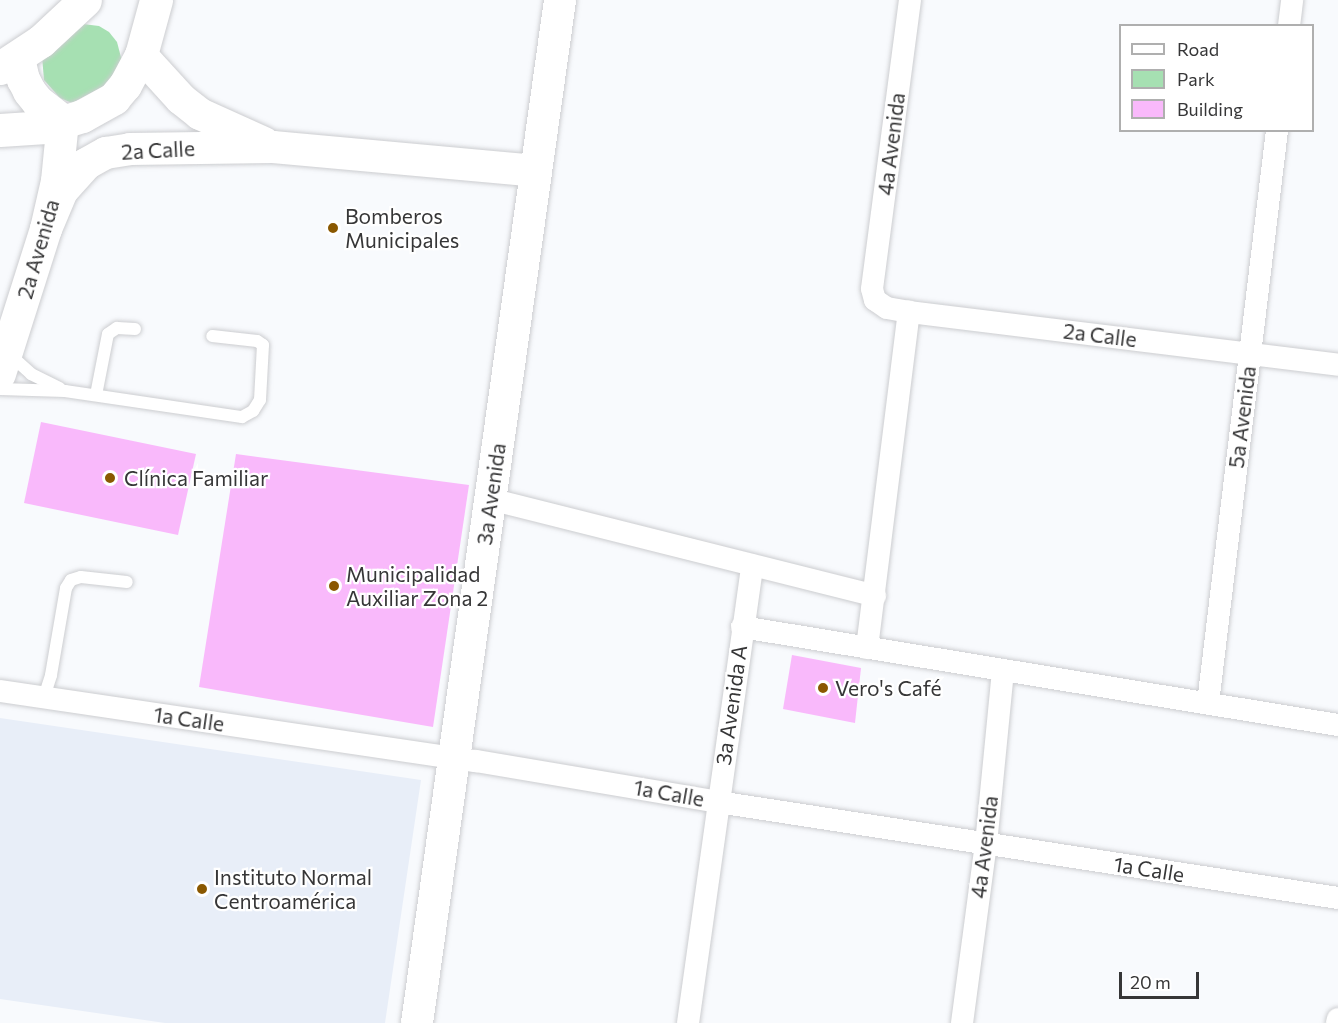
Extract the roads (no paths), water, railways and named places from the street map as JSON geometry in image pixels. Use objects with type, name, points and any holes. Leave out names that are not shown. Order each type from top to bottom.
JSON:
[{"type":"highway","points":[[63,122],[37,101],[9,63],[41,41],[85,0]]},
{"type":"highway","points":[[0,130],[38,128],[63,122],[82,116],[114,98],[125,85],[141,55],[156,0]]},
{"type":"street","name":"3a Avenida","points":[[417,1023],[560,0]]},
{"type":"street","name":"4a Avenida","points":[[872,289],[910,0]]},
{"type":"street","points":[[1289,24],[1292,0]]},
{"type":"street","name":"2a Calle","points":[[141,55],[181,99],[200,114],[273,147]]},
{"type":"street","name":"2a Avenida","points":[[4,363],[46,229],[57,182],[63,122]]},
{"type":"street","name":"5a Avenida","points":[[1208,703],[1276,132]]},
{"type":"street","name":"2a Calle","points":[[46,229],[62,191],[86,164],[106,153],[148,147],[273,147],[536,171]]},
{"type":"street","name":"2a Calle","points":[[872,289],[875,300],[886,308],[909,312],[1338,366]]},
{"type":"street","points":[[867,648],[909,312]]},
{"type":"street","points":[[490,499],[874,596]]},
{"type":"street","name":"3a Avenida A","points":[[688,1023],[752,565]]},
{"type":"street","points":[[742,627],[1338,725]]},
{"type":"street","name":"4a Avenida","points":[[963,1023],[986,844],[1003,670]]},
{"type":"street","name":"1a Calle","points":[[0,691],[454,758],[718,802],[1338,898]]},
{"type":"lane","points":[[96,395],[108,334],[117,328],[135,329]]},
{"type":"lane","points":[[0,389],[65,390],[242,417],[253,411],[261,400],[263,345],[257,341],[212,336]]},
{"type":"lane","points":[[4,363],[65,390]]},
{"type":"lane","points":[[44,698],[51,675],[66,588],[71,580],[81,577],[126,582]]},
{"type":"place","name":"Bomberos Municipales","points":[[333,228]]},
{"type":"place","name":"Clínica Familiar","points":[[110,478]]},
{"type":"place","name":"Municipalidad Auxiliar Zona 2","points":[[334,586]]},
{"type":"place","name":"Vero's Café","points":[[823,688]]},
{"type":"place","name":"Instituto Normal Centroamérica","points":[[202,889]]}]
